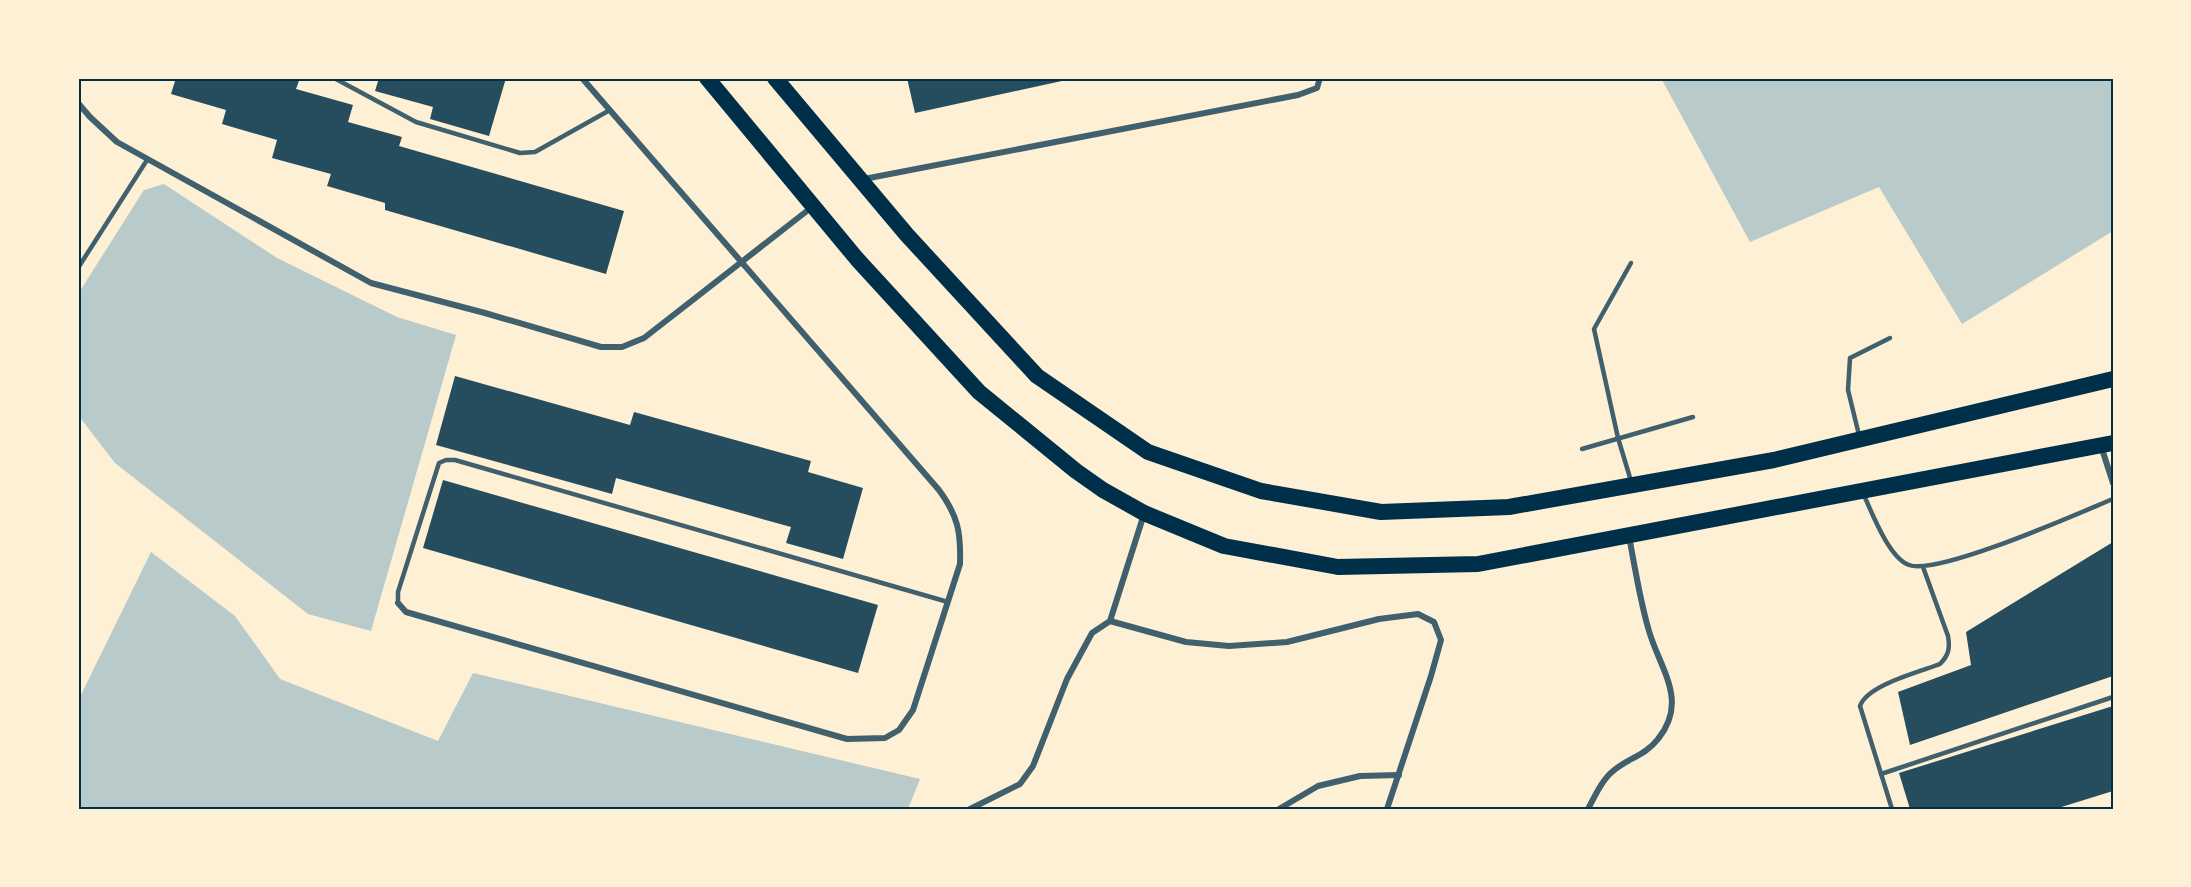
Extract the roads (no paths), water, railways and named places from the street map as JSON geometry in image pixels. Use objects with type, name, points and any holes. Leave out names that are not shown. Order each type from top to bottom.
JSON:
[{"type":"highway","points":[[707,78],[857,259],[979,393],[1103,490],[1144,513],[1224,546],[1338,567],[1478,564],[2107,444]]},
{"type":"highway","points":[[776,78],[907,235],[1037,376],[1148,452],[1261,491],[1381,512],[1509,507],[1774,460],[2113,380]]},
{"type":"street","points":[[398,603],[406,612],[848,739],[885,738],[899,730],[913,710],[960,564],[961,542],[957,518],[949,504],[742,261],[582,78]]},
{"type":"street","points":[[861,180],[1298,95],[1317,88],[1320,78]]},
{"type":"street","points":[[78,103],[117,142],[372,283],[601,347],[622,347],[644,338],[814,207]]},
{"type":"street","points":[[2107,444],[2113,483]]},
{"type":"street","points":[[970,809],[1020,784],[1033,766],[1067,679],[1092,633],[1110,621],[1144,513]]},
{"type":"street","points":[[1588,809],[1603,782],[1614,770],[1645,754],[1671,719],[1672,697],[1668,677],[1649,633],[1629,536]]},
{"type":"street","points":[[1110,621],[1186,642],[1229,646],[1287,642],[1379,619],[1418,614],[1434,622],[1441,640],[1387,809]]},
{"type":"street","points":[[1279,809],[1318,786],[1360,777],[1399,775]]},
{"type":"lane","points":[[334,78],[416,122],[520,153],[535,152],[610,110]]},
{"type":"lane","points":[[78,268],[147,160]]},
{"type":"lane","points":[[1631,263],[1594,329],[1618,438],[1632,486]]},
{"type":"lane","points":[[1860,440],[1848,390],[1850,358],[1890,338]]},
{"type":"lane","points":[[1582,449],[1693,417]]},
{"type":"lane","points":[[398,603],[398,592],[439,463],[446,460],[455,460],[948,602]]},
{"type":"lane","points":[[1862,491],[1887,544],[1908,565],[1923,567],[1989,549],[2113,499]]},
{"type":"lane","points":[[1892,809],[1860,706],[1863,698],[1873,690],[1940,664],[1948,656],[1950,646],[1923,567]]},
{"type":"lane","points":[[1881,774],[2113,698]]}]
